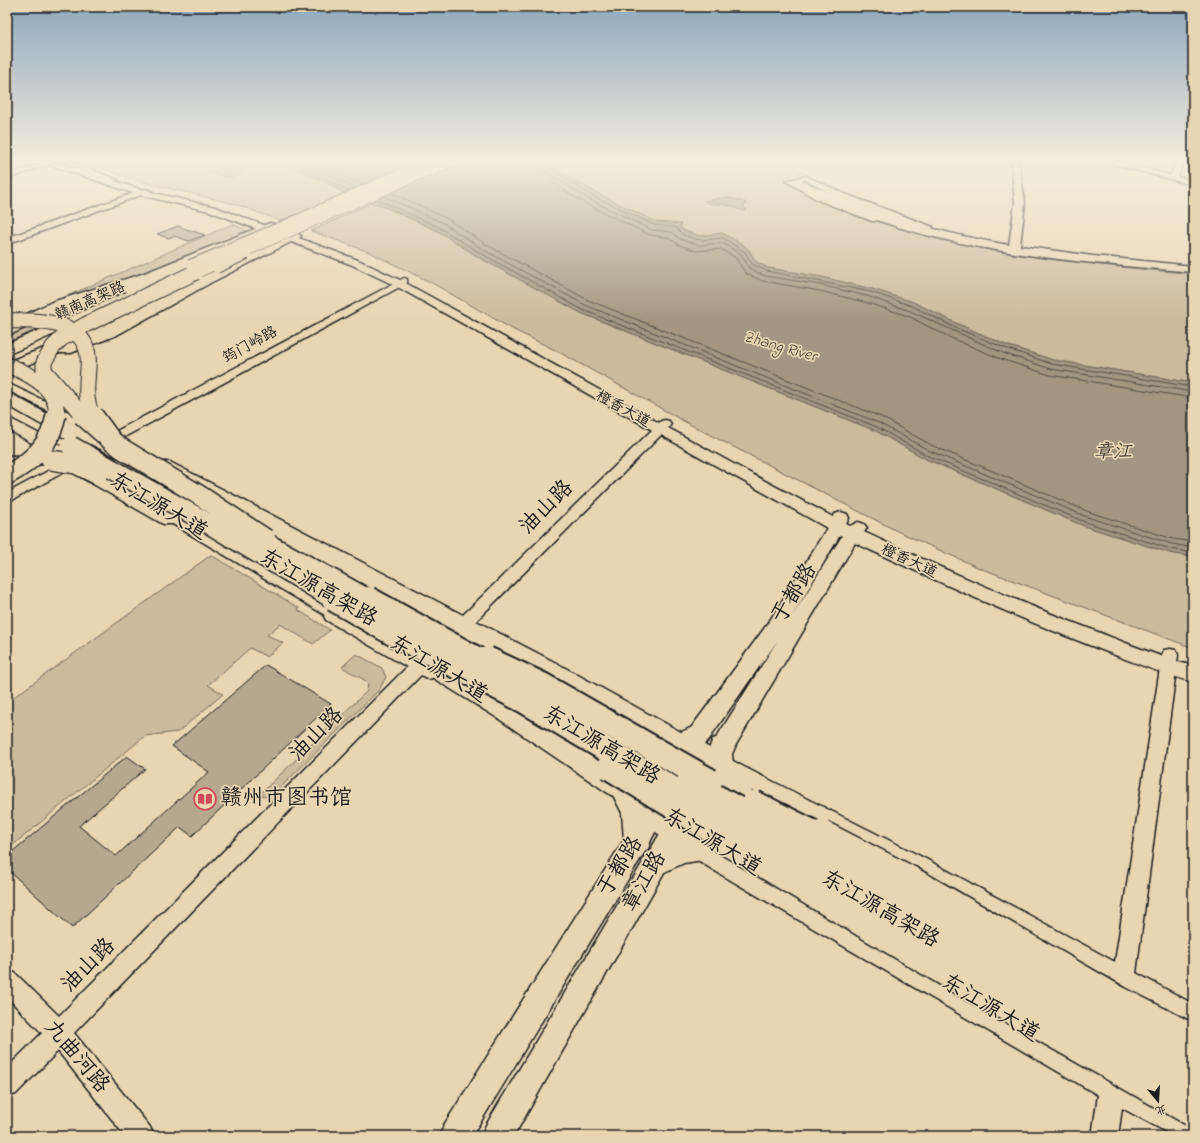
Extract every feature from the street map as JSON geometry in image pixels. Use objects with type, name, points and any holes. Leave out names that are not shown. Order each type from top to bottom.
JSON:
[{"type":"highway","points":[[291,566],[223,508],[113,441],[88,422],[44,370],[44,362],[48,354],[62,338],[85,325],[186,271],[313,215]]},
{"type":"highway","points":[[7,335],[65,321],[318,215]]},
{"type":"highway","points":[[7,330],[76,304],[127,291],[186,271]]},
{"type":"highway","points":[[8,364],[51,352],[92,334],[186,271]]},
{"type":"highway","name":"赣南高架路","points":[[8,364],[83,323],[186,271]]},
{"type":"highway","name":"赣南高架路","points":[[7,348],[186,271]]},
{"type":"highway","points":[[7,321],[35,321],[66,327],[81,337],[87,345],[89,352],[86,391],[88,406],[113,441]]},
{"type":"highway","points":[[7,475],[40,453],[49,440],[58,413],[55,403],[44,387],[29,375],[8,364]]},
{"type":"highway","name":"东江源高架路","points":[[7,397],[216,514],[291,566]]},
{"type":"highway","name":"东江源高架路","points":[[7,409],[206,522],[291,566],[403,629],[886,915],[1193,1087]]},
{"type":"highway","points":[[7,461],[66,461],[76,464],[291,566]]},
{"type":"highway","points":[[7,464],[66,461]]},
{"type":"highway","points":[[403,629],[540,684],[676,763],[909,882],[1117,1002],[1193,1041]]},
{"type":"highway","points":[[403,629],[518,707],[654,796],[1111,1065],[1193,1110]]},
{"type":"highway","name":"东江源高架路","points":[[403,629],[535,692],[670,771],[1193,1064]]},
{"type":"highway","points":[[656,862],[679,850],[693,840]]},
{"type":"main road","name":"橙香大道","points":[[231,215],[293,237],[401,282],[662,427],[950,580],[1051,622],[1168,661],[1193,674]]},
{"type":"main road","points":[[872,215],[930,229],[1100,261],[1193,269]]},
{"type":"main road","points":[[1010,245],[1012,215]]},
{"type":"main road","points":[[1010,245],[1017,215]]},
{"type":"main road","points":[[7,330],[31,315],[171,268],[267,227]]},
{"type":"main road","points":[[8,364],[112,332],[208,279],[293,237]]},
{"type":"main road","points":[[1010,245],[1095,256],[1193,265]]},
{"type":"main road","name":"东江源大道","points":[[7,397],[158,470],[308,553],[460,628],[547,678],[723,767],[918,876],[1124,985],[1193,1027]]},
{"type":"main road","name":"东江源大道","points":[[7,422],[66,461],[262,570],[421,664],[508,712],[637,810],[869,935],[1112,1086],[1193,1124]]},
{"type":"main road","points":[[693,840],[723,767],[847,526]]},
{"type":"main road","name":"于都路","points":[[455,1136],[637,810],[683,746],[776,627],[847,526]]},
{"type":"main road","name":"橙香大道","points":[[1168,661],[1193,662]]},
{"type":"main road","name":"章江路","points":[[497,1136],[656,862]]},
{"type":"street","points":[[7,241],[79,215]]},
{"type":"street","points":[[31,315],[186,271],[308,215]]},
{"type":"street","points":[[8,364],[96,336],[217,269],[333,215]]},
{"type":"street","points":[[867,215],[909,229],[930,229]]},
{"type":"street","points":[[894,215],[930,229]]},
{"type":"street","name":"筠门岭路","points":[[113,441],[401,282]]},
{"type":"street","points":[[7,386],[113,441],[240,503],[460,628]]},
{"type":"street","name":"油山路","points":[[7,1085],[421,664],[460,628],[662,427]]},
{"type":"street","points":[[7,429],[66,461],[7,500]]},
{"type":"street","points":[[1105,1136],[1168,661]]},
{"type":"street","name":"九曲河路","points":[[7,981],[58,1032],[141,1136]]},
{"type":"street","points":[[1124,985],[1193,1017]]},
{"type":"street","points":[[1112,1086],[1193,1132]]},
{"type":"shaded area","points":[[266,215],[294,215],[285,219],[287,223]]},
{"type":"shaded area","points":[[344,215],[403,215],[438,231],[480,258],[581,313],[876,431],[926,459],[1084,526],[1170,553],[1193,557],[1193,648],[977,567],[897,531],[691,425],[557,351],[514,330],[432,283],[369,252],[311,231]]},
{"type":"shaded area","points":[[642,215],[859,215],[908,231],[988,250],[1070,262],[1193,274],[1193,383],[1053,360],[1006,345],[913,302],[872,289],[822,277],[768,268],[755,261],[749,250],[742,244],[722,233],[700,236],[685,231],[680,227],[680,224],[656,222]]},
{"type":"shaded area","points":[[233,224],[247,231],[151,272],[51,303]]},
{"type":"shaded area","points":[[134,290],[7,344],[7,337],[53,315]]},
{"type":"shaded area","points":[[211,555],[299,608],[298,610],[330,630],[313,644],[280,624],[267,635],[283,643],[267,657],[250,648],[208,685],[223,694],[178,732],[145,736],[7,850],[7,702]]},
{"type":"shaded area","points":[[356,654],[382,668],[386,677],[379,690],[269,799],[260,794],[367,691],[368,684],[366,681],[342,667]]},
{"type":"water","name":"章江","points":[[405,215],[642,215],[656,222],[681,224],[680,228],[700,236],[722,233],[742,244],[749,250],[755,261],[768,268],[822,277],[872,289],[913,302],[1006,345],[1053,360],[1193,383],[1193,557],[1170,553],[1084,526],[926,459],[876,431],[581,313],[480,258],[438,231]]},
{"type":"building","points":[[178,226],[205,235],[189,241],[174,236],[168,238],[157,234]]},
{"type":"building","name":"赣州市图书馆","points":[[266,665],[331,704],[192,836],[180,827],[72,928],[7,869],[7,856],[127,756],[145,769],[79,826],[116,856],[209,772],[172,746]]},
{"type":"place","name":"赣州市图书馆","points":[[205,799]]},
{"type":"water label","name":"Zhang River","points":[[780,347]]}]
